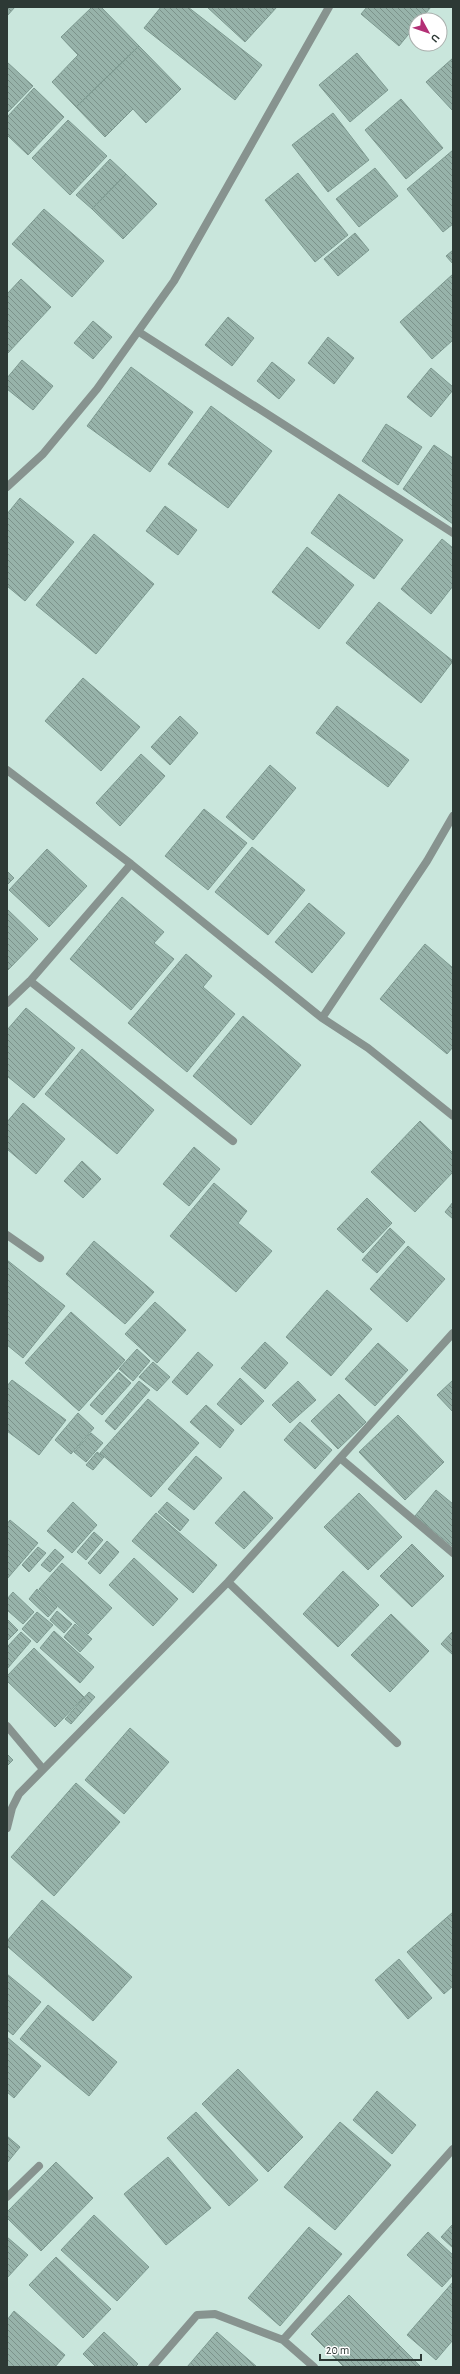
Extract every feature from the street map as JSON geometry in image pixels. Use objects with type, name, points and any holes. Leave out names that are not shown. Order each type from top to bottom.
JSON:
[{"type":"street","points":[[7,487],[43,454],[97,389],[174,281],[329,7]]},
{"type":"street","points":[[139,332],[453,533]]},
{"type":"street","points":[[7,770],[131,864],[322,1018],[368,1048],[453,1116]]},
{"type":"street","points":[[322,1018],[426,861],[453,816]]},
{"type":"street","points":[[7,1003],[30,981],[131,864]]},
{"type":"street","points":[[30,981],[233,1141]]},
{"type":"street","points":[[7,1235],[40,1258]]},
{"type":"street","points":[[7,1828],[12,1808],[19,1794],[228,1582],[453,1333]]},
{"type":"street","points":[[340,1458],[453,1553]]},
{"type":"street","points":[[228,1582],[397,1742]]},
{"type":"street","points":[[7,1726],[43,1769]]},
{"type":"street","points":[[283,2340],[453,2149]]},
{"type":"street","points":[[7,2197],[39,2166]]},
{"type":"street","points":[[152,2367],[197,2316],[215,2314],[283,2340],[314,2367]]},
{"type":"building","points":[[7,7],[15,7],[7,16]]},
{"type":"building","points":[[92,7],[101,7],[139,46],[76,107],[52,82],[78,55],[61,37]]},
{"type":"building","points":[[161,7],[188,7],[262,65],[235,100],[144,28]]},
{"type":"building","points":[[207,7],[277,7],[245,42]]},
{"type":"building","points":[[367,7],[431,7],[427,12],[408,12],[408,35],[399,46],[361,14]]},
{"type":"building","points":[[139,46],[181,89],[146,123],[133,109],[105,137],[76,107]]},
{"type":"building","points":[[357,53],[388,90],[350,122],[319,85]]},
{"type":"building","points":[[453,58],[453,111],[426,82]]},
{"type":"building","points":[[7,62],[33,86],[7,113]]},
{"type":"building","points":[[34,88],[64,117],[28,155],[7,135],[7,117]]},
{"type":"building","points":[[401,99],[443,148],[406,179],[365,130]]},
{"type":"building","points":[[333,113],[369,160],[328,192],[292,145]]},
{"type":"building","points":[[68,120],[107,156],[70,195],[32,158]]},
{"type":"building","points":[[453,150],[453,224],[443,232],[407,189]]},
{"type":"building","points":[[110,159],[126,174],[92,209],[76,195]]},
{"type":"building","points":[[375,168],[398,196],[359,227],[336,199]]},
{"type":"building","points":[[298,173],[348,235],[315,262],[265,200]]},
{"type":"building","points":[[126,174],[157,204],[123,239],[92,209]]},
{"type":"building","points":[[44,209],[104,261],[72,297],[12,244]]},
{"type":"building","points":[[355,233],[369,250],[338,276],[324,259]]},
{"type":"building","points":[[453,250],[453,264],[446,256]]},
{"type":"building","points":[[453,274],[453,340],[432,359],[400,322]]},
{"type":"building","points":[[21,279],[51,307],[7,354],[7,294]]},
{"type":"building","points":[[228,317],[254,338],[232,366],[205,345]]},
{"type":"building","points":[[93,321],[112,337],[93,359],[74,343]]},
{"type":"building","points":[[328,337],[354,358],[334,384],[308,363]]},
{"type":"building","points":[[22,360],[53,386],[33,410],[7,389],[7,378]]},
{"type":"building","points":[[272,362],[295,380],[279,399],[257,381]]},
{"type":"building","points":[[131,367],[193,412],[150,472],[87,426]]},
{"type":"building","points":[[431,368],[453,387],[453,390],[431,417],[407,397]]},
{"type":"building","points":[[211,406],[272,451],[228,508],[168,464]]},
{"type":"building","points":[[386,424],[422,447],[398,485],[362,461]]},
{"type":"building","points":[[434,445],[453,458],[453,524],[403,489]]},
{"type":"building","points":[[339,494],[403,540],[374,579],[311,533]]},
{"type":"building","points":[[20,498],[74,542],[25,601],[7,586],[7,514]]},
{"type":"building","points":[[165,506],[197,530],[178,555],[146,531]]},
{"type":"building","points":[[94,534],[154,584],[96,654],[36,605]]},
{"type":"building","points":[[442,539],[453,548],[453,586],[431,614],[401,589]]},
{"type":"building","points":[[307,547],[354,585],[319,629],[272,592]]},
{"type":"building","points":[[379,602],[453,661],[421,703],[346,643]]},
{"type":"building","points":[[83,678],[140,727],[101,771],[45,721]]},
{"type":"building","points":[[337,706],[409,760],[388,787],[316,733]]},
{"type":"building","points":[[180,716],[198,733],[170,765],[151,747]]},
{"type":"building","points":[[141,754],[165,776],[120,826],[96,803]]},
{"type":"building","points":[[270,765],[296,788],[253,840],[226,817]]},
{"type":"building","points":[[204,809],[247,843],[208,890],[165,856]]},
{"type":"building","points":[[252,847],[305,890],[268,935],[215,892]]},
{"type":"building","points":[[47,849],[87,886],[49,927],[9,890]]},
{"type":"building","points":[[7,871],[14,878],[7,885]]},
{"type":"building","points":[[122,897],[164,932],[154,943],[174,959],[131,1010],[70,959]]},
{"type":"building","points":[[309,903],[345,933],[312,973],[275,942]]},
{"type":"building","points":[[7,909],[38,939],[7,971]]},
{"type":"building","points":[[425,944],[453,968],[453,1047],[447,1054],[380,999]]},
{"type":"building","points":[[186,954],[212,976],[203,987],[235,1014],[187,1072],[128,1023]]},
{"type":"building","points":[[26,1008],[75,1048],[34,1098],[7,1076],[7,1030]]},
{"type":"building","points":[[243,1016],[301,1065],[251,1125],[193,1076]]},
{"type":"building","points":[[82,1049],[154,1110],[117,1154],[45,1094]]},
{"type":"building","points":[[23,1103],[65,1139],[36,1174],[7,1149],[7,1122]]},
{"type":"building","points":[[420,1121],[453,1153],[453,1172],[415,1212],[371,1172]]},
{"type":"building","points":[[194,1147],[220,1169],[189,1206],[163,1184]]},
{"type":"building","points":[[82,1161],[101,1179],[83,1198],[64,1181]]},
{"type":"building","points":[[214,1183],[247,1211],[238,1223],[272,1251],[236,1292],[170,1236]]},
{"type":"building","points":[[367,1198],[392,1223],[363,1253],[337,1229]]},
{"type":"building","points":[[453,1202],[453,1219],[445,1212]]},
{"type":"building","points":[[390,1228],[405,1242],[377,1273],[362,1260]]},
{"type":"building","points":[[94,1241],[154,1292],[125,1324],[66,1274]]},
{"type":"building","points":[[408,1246],[445,1279],[407,1322],[370,1289]]},
{"type":"building","points":[[7,1260],[65,1306],[23,1358],[7,1345]]},
{"type":"building","points":[[327,1290],[372,1329],[331,1376],[286,1337]]},
{"type":"building","points":[[155,1302],[186,1330],[157,1363],[125,1334]]},
{"type":"building","points":[[71,1312],[125,1360],[79,1411],[25,1363]]},
{"type":"building","points":[[265,1342],[288,1363],[265,1389],[241,1368]]},
{"type":"building","points":[[378,1343],[408,1370],[375,1406],[345,1379]]},
{"type":"building","points":[[137,1349],[150,1361],[133,1381],[119,1369]]},
{"type":"building","points":[[198,1352],[213,1365],[187,1395],[172,1382]]},
{"type":"building","points":[[153,1362],[170,1377],[157,1391],[139,1377]]},
{"type":"building","points":[[119,1372],[131,1383],[102,1415],[90,1405]]},
{"type":"building","points":[[240,1378],[264,1401],[241,1425],[217,1404]]},
{"type":"building","points":[[12,1380],[66,1420],[39,1455],[7,1431],[7,1386]]},
{"type":"building","points":[[453,1380],[453,1412],[437,1395]]},
{"type":"building","points":[[139,1381],[150,1390],[115,1430],[105,1421]]},
{"type":"building","points":[[298,1381],[316,1400],[290,1423],[272,1405]]},
{"type":"building","points":[[339,1394],[366,1422],[338,1449],[311,1421]]},
{"type":"building","points":[[148,1399],[199,1443],[151,1497],[100,1453]]},
{"type":"building","points":[[206,1405],[234,1430],[220,1448],[190,1422]]},
{"type":"building","points":[[78,1413],[94,1428],[71,1454],[55,1440]]},
{"type":"building","points":[[398,1415],[444,1462],[405,1500],[359,1452]]},
{"type":"building","points":[[300,1422],[332,1450],[315,1469],[284,1440]]},
{"type":"building","points":[[91,1433],[103,1443],[86,1462],[74,1452]]},
{"type":"building","points":[[97,1452],[104,1457],[93,1470],[86,1465]]},
{"type":"building","points":[[196,1456],[222,1478],[194,1510],[168,1489]]},
{"type":"building","points":[[436,1490],[453,1504],[453,1547],[415,1516]]},
{"type":"building","points":[[244,1491],[273,1518],[244,1549],[215,1523]]},
{"type":"building","points":[[359,1493],[402,1537],[368,1570],[324,1527]]},
{"type":"building","points":[[73,1502],[97,1525],[72,1553],[47,1531]]},
{"type":"building","points":[[167,1502],[189,1520],[180,1531],[158,1512]]},
{"type":"building","points":[[156,1513],[217,1565],[193,1593],[132,1541]]},
{"type":"building","points":[[10,1520],[38,1543],[7,1579],[7,1524]]},
{"type":"building","points":[[94,1532],[103,1540],[86,1560],[77,1552]]},
{"type":"building","points":[[107,1541],[119,1552],[100,1574],[88,1563]]},
{"type":"building","points":[[412,1544],[444,1576],[412,1607],[380,1576]]},
{"type":"building","points":[[38,1547],[46,1553],[29,1572],[22,1565]]},
{"type":"building","points":[[55,1549],[64,1557],[50,1572],[41,1565]]},
{"type":"building","points":[[134,1558],[178,1599],[153,1626],[109,1585]]},
{"type":"building","points":[[62,1563],[112,1608],[88,1634],[39,1589]]},
{"type":"building","points":[[343,1571],[379,1605],[338,1647],[303,1614]]},
{"type":"building","points":[[37,1589],[57,1607],[48,1617],[29,1599]]},
{"type":"building","points":[[13,1592],[34,1612],[23,1624],[7,1610],[7,1599]]},
{"type":"building","points":[[57,1611],[72,1624],[64,1633],[50,1620]]},
{"type":"building","points":[[37,1612],[53,1625],[37,1643],[22,1629]]},
{"type":"building","points":[[391,1614],[429,1651],[390,1692],[351,1655]]},
{"type":"building","points":[[7,1619],[18,1630],[7,1641]]},
{"type":"building","points":[[75,1624],[92,1639],[80,1652],[64,1637]]},
{"type":"building","points":[[54,1631],[94,1667],[80,1683],[40,1648]]},
{"type":"building","points":[[453,1631],[453,1655],[441,1644]]},
{"type":"building","points":[[21,1632],[31,1641],[7,1669],[7,1647]]},
{"type":"building","points":[[34,1648],[84,1697],[55,1727],[7,1681],[7,1676]]},
{"type":"building","points":[[89,1692],[95,1697],[71,1724],[65,1719]]},
{"type":"building","points":[[130,1728],[169,1762],[124,1814],[85,1780]]},
{"type":"building","points":[[7,1754],[13,1760],[7,1766]]},
{"type":"building","points":[[76,1783],[120,1822],[54,1896],[11,1857]]},
{"type":"building","points":[[42,1900],[132,1977],[93,2021],[7,1946],[7,1941]]},
{"type":"building","points":[[453,1912],[453,1986],[444,1994],[407,1952]]},
{"type":"building","points":[[399,1959],[432,1998],[408,2019],[375,1980]]},
{"type":"building","points":[[7,1974],[41,2002],[13,2035],[7,2030]]},
{"type":"building","points":[[48,2005],[117,2062],[89,2096],[20,2039]]},
{"type":"building","points":[[7,2037],[41,2066],[14,2098],[7,2092]]},
{"type":"building","points":[[238,2069],[303,2137],[268,2172],[202,2104]]},
{"type":"building","points":[[377,2091],[416,2125],[392,2154],[353,2120]]},
{"type":"building","points":[[196,2112],[258,2180],[229,2206],[167,2138]]},
{"type":"building","points":[[340,2122],[391,2165],[335,2230],[284,2187]]},
{"type":"building","points":[[7,2136],[20,2147],[7,2163]]},
{"type":"building","points":[[168,2157],[211,2208],[166,2245],[124,2194]]},
{"type":"building","points":[[56,2162],[93,2198],[41,2251],[7,2218],[7,2212]]},
{"type":"building","points":[[94,2215],[149,2267],[117,2301],[61,2250]]},
{"type":"building","points":[[453,2224],[453,2248],[441,2237]]},
{"type":"building","points":[[309,2227],[342,2254],[280,2326],[248,2298]]},
{"type":"building","points":[[428,2232],[453,2255],[453,2275],[442,2287],[407,2255]]},
{"type":"building","points":[[7,2237],[28,2255],[7,2278]]},
{"type":"building","points":[[56,2257],[111,2309],[83,2338],[29,2285]]},
{"type":"building","points":[[453,2282],[453,2340],[436,2360],[407,2335]]},
{"type":"building","points":[[349,2295],[400,2346],[379,2367],[344,2367],[311,2334]]},
{"type":"building","points":[[14,2311],[65,2355],[55,2367],[7,2367],[7,2320]]},
{"type":"building","points":[[104,2332],[138,2364],[135,2367],[96,2367],[83,2354]]},
{"type":"building","points":[[217,2332],[257,2367],[187,2367]]},
{"type":"building","points":[[400,2346],[421,2367],[379,2367]]}]
